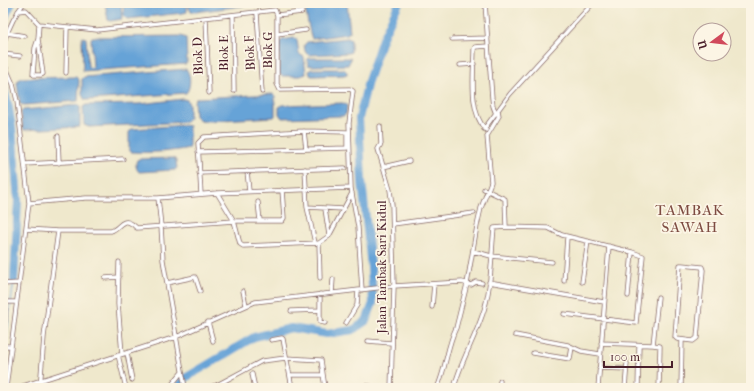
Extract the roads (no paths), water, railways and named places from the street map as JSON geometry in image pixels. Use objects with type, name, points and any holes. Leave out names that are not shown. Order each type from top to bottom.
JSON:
[{"type":"street","points":[[3,44],[18,11],[24,3]]},
{"type":"street","points":[[485,3],[492,98],[498,113]]},
{"type":"street","points":[[437,388],[447,360],[453,333],[456,328],[467,284],[480,212],[491,178],[485,154],[488,132],[510,94],[593,3]]},
{"type":"street","points":[[18,11],[26,10],[39,24],[97,30],[273,10],[276,13],[302,12]]},
{"type":"street","name":"Blok F","points":[[257,12],[262,92]]},
{"type":"street","name":"Blok G","points":[[276,13],[277,84],[280,90],[353,90],[349,123],[351,188]]},
{"type":"street","name":"Blok E","points":[[233,15],[234,92]]},
{"type":"street","name":"Blok D","points":[[206,18],[209,93]]},
{"type":"street","points":[[38,39],[35,48],[34,75],[43,74],[38,39],[39,24]]},
{"type":"street","points":[[66,73],[67,27]]},
{"type":"street","points":[[277,34],[306,30]]},
{"type":"street","points":[[7,33],[25,36]]},
{"type":"street","points":[[452,39],[488,38]]},
{"type":"street","points":[[488,46],[474,48],[473,84],[476,109],[480,122],[484,129],[488,132]]},
{"type":"street","points":[[3,54],[20,56]]},
{"type":"street","points":[[3,61],[15,92],[29,203],[26,229],[15,284],[9,302],[5,370],[6,388]]},
{"type":"street","points":[[460,65],[474,64]]},
{"type":"street","points":[[484,129],[498,113]]},
{"type":"street","points":[[3,125],[5,131],[3,134]]},
{"type":"street","name":"Jalan Tambak Sari Kidul","points":[[380,126],[381,144],[378,149],[392,198],[394,286],[391,388]]},
{"type":"street","points":[[304,131],[306,149]]},
{"type":"street","points":[[198,152],[347,148],[347,132],[304,131],[204,137],[200,139],[198,143],[198,152],[199,173],[201,194]]},
{"type":"street","points":[[58,136],[59,163]]},
{"type":"street","points":[[24,164],[123,159]]},
{"type":"street","points":[[383,167],[409,161]]},
{"type":"street","points":[[199,173],[345,168]]},
{"type":"street","points":[[305,169],[307,207],[317,243],[320,278]]},
{"type":"street","points":[[247,171],[249,191]]},
{"type":"street","points":[[29,203],[86,198],[158,198],[249,191],[351,188],[358,227],[362,290],[357,305],[346,323]]},
{"type":"street","points":[[484,188],[504,198],[506,227]]},
{"type":"street","points":[[26,229],[58,231],[111,231],[115,230],[118,225],[124,222],[130,222],[137,228],[234,221],[284,220],[282,190]]},
{"type":"street","points":[[218,193],[234,221],[241,245],[317,243],[329,236],[352,193]]},
{"type":"street","points":[[158,198],[167,283],[185,388]]},
{"type":"street","points":[[258,202],[260,221]]},
{"type":"street","points":[[307,207],[343,209]]},
{"type":"street","points":[[325,209],[329,236]]},
{"type":"street","points":[[393,224],[474,213]]},
{"type":"street","points":[[454,388],[459,372],[483,316],[489,282],[494,228],[548,228],[567,236],[641,254],[644,259],[636,323],[602,320],[564,314]]},
{"type":"street","points":[[40,388],[44,337],[58,231]]},
{"type":"street","points":[[564,281],[567,236]]},
{"type":"street","points":[[582,282],[588,241]]},
{"type":"street","points":[[598,388],[602,320],[609,246]]},
{"type":"street","points":[[473,252],[491,256],[552,262]]},
{"type":"street","points":[[628,296],[632,252]]},
{"type":"street","points":[[119,262],[118,304],[120,354],[126,388]]},
{"type":"street","points":[[680,266],[702,267],[703,270],[697,338],[694,341],[682,340],[676,339],[675,336],[680,266]]},
{"type":"street","points":[[167,283],[195,277],[200,291]]},
{"type":"street","points":[[105,278],[119,278]]},
{"type":"street","points":[[332,293],[333,279]]},
{"type":"street","points":[[17,388],[176,337],[246,305],[266,300],[394,286],[462,282],[471,285],[476,282],[482,283]]},
{"type":"street","points":[[489,282],[604,302]]},
{"type":"street","points":[[3,284],[15,284]]},
{"type":"street","points":[[432,307],[434,284]]},
{"type":"street","points":[[242,292],[246,305]]},
{"type":"street","points":[[320,294],[320,322],[325,324]]},
{"type":"street","points":[[653,345],[658,296]]},
{"type":"street","points":[[7,322],[9,302]]},
{"type":"street","points":[[291,311],[320,310]]},
{"type":"street","points":[[208,322],[213,340]]},
{"type":"street","points":[[515,335],[568,345],[581,351],[600,354]]},
{"type":"street","points":[[271,340],[283,338],[292,388]]},
{"type":"street","points":[[681,388],[682,340]]},
{"type":"street","points":[[368,341],[392,343]]},
{"type":"street","points":[[601,343],[639,346],[653,345],[661,348],[659,388]]},
{"type":"street","points":[[638,388],[639,346]]},
{"type":"street","points":[[533,353],[571,358],[572,347]]},
{"type":"street","points":[[127,353],[132,380]]},
{"type":"street","points":[[207,388],[217,387],[262,361],[286,358],[321,360],[326,388]]},
{"type":"street","points":[[625,388],[627,363]]},
{"type":"street","points":[[599,368],[627,369]]},
{"type":"street","points":[[169,388],[182,374]]},
{"type":"street","points":[[252,374],[255,388]]},
{"type":"street","points":[[290,375],[323,375]]},
{"type":"street","points":[[499,388],[500,381]]},
{"type":"street","points":[[367,386],[388,388]]},
{"type":"water","points":[[105,3],[121,3],[122,19],[108,20]]},
{"type":"water","points":[[123,3],[187,3],[187,12],[127,19],[124,16]]},
{"type":"water","points":[[189,3],[265,3],[195,12],[189,9]]},
{"type":"water","points":[[304,3],[347,3],[350,32],[347,34],[312,39]]},
{"type":"water","points":[[181,36],[186,38],[186,64],[83,71],[82,37],[86,38],[88,67],[92,68],[92,37]]},
{"type":"water","points":[[294,38],[297,40],[299,54],[304,57],[306,74],[300,76],[282,76],[279,74],[280,42],[282,40]]},
{"type":"water","points":[[348,38],[351,40],[351,52],[349,53],[309,55],[305,51],[304,45],[307,42]]},
{"type":"water","points":[[309,58],[351,59],[348,65],[312,66],[308,65],[307,60]]},
{"type":"water","points":[[186,69],[189,74],[190,81],[188,91],[186,93],[88,100],[85,100],[82,95],[82,79],[84,77]]},
{"type":"water","points":[[311,69],[344,69],[347,74],[312,76],[310,75],[309,71]]},
{"type":"water","points":[[76,77],[79,80],[78,101],[24,105],[20,104],[17,83],[20,78]]},
{"type":"water","points":[[273,94],[275,96],[274,117],[204,121],[195,116],[194,101],[197,98]]},
{"type":"water","points":[[183,99],[187,100],[189,104],[189,117],[186,122],[89,127],[84,125],[83,107],[86,105],[140,104]]},
{"type":"water","points":[[343,103],[347,105],[346,114],[343,116],[282,118],[279,114],[279,107],[283,105]]},
{"type":"water","points":[[78,105],[80,107],[79,127],[24,130],[23,128],[21,112],[23,110]]},
{"type":"water","points":[[184,125],[189,126],[189,148],[153,152],[131,152],[129,150],[129,132],[132,129]]},
{"type":"water","points":[[174,158],[177,168],[175,170],[139,172],[136,166],[136,162],[139,159]]},
{"type":"waterway","points":[[3,21],[12,3]]},
{"type":"waterway","points":[[177,388],[187,377],[254,337],[291,328],[327,334],[353,330],[366,321],[373,303],[371,267],[362,181],[359,118],[368,81],[382,39],[399,3]]},
{"type":"waterway","points":[[3,85],[12,127],[18,201],[14,280]]},
{"type":"waterway","points":[[3,359],[14,280]]},
{"type":"district","name":"TAMBAK SAWAH","points":[[690,218]]}]
